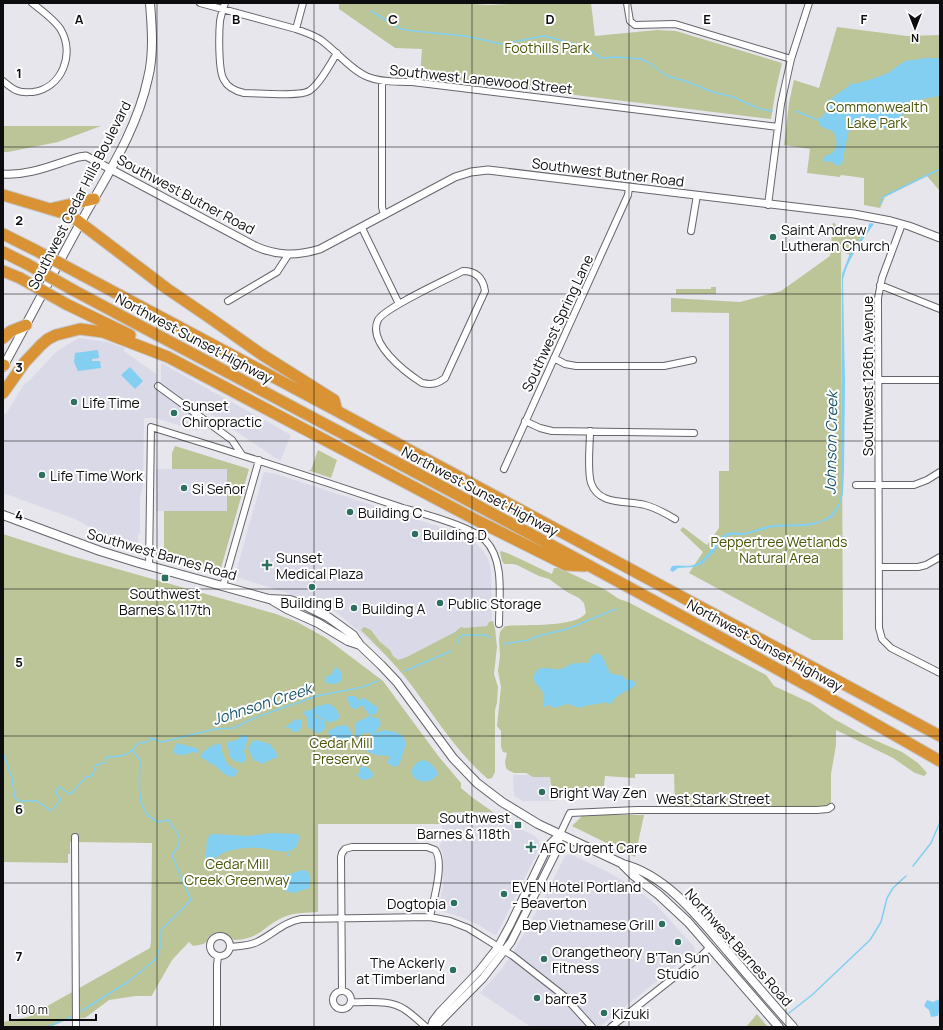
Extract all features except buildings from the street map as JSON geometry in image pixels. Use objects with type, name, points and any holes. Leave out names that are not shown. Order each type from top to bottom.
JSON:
[{"type":"highway","points":[[3,195],[70,215],[81,222],[166,288],[260,354],[334,400],[337,411]]},
{"type":"highway","points":[[50,209],[94,199]]},
{"type":"highway","name":"Northwest Sunset Highway","points":[[3,234],[337,411],[940,736]]},
{"type":"highway","name":"Northwest Sunset Highway","points":[[3,252],[588,566],[771,666],[940,761]]},
{"type":"highway","points":[[3,271],[20,278],[66,304],[153,346],[168,357]]},
{"type":"highway","points":[[3,338],[11,331],[26,325]]},
{"type":"highway","points":[[3,393],[25,362],[41,345],[56,335],[80,329],[103,332],[168,357],[480,522],[566,565],[588,566]]},
{"type":"main road","name":"Southwest Cedar Hills Boulevard","points":[[3,366],[111,168],[137,116],[143,101],[149,76],[152,40],[150,3]]},
{"type":"main road","name":"Southwest Barnes Road","points":[[3,515],[100,551],[269,599],[290,600],[328,617],[353,635],[360,645],[397,682],[453,758],[489,793],[515,811],[560,834]]},
{"type":"main road","name":"Southwest Barnes Road","points":[[269,599],[286,609],[318,623],[348,641],[360,645]]},
{"type":"main road","points":[[318,623],[328,617]]},
{"type":"main road","name":"Northwest Barnes Road","points":[[560,834],[623,864],[638,869],[667,888],[688,907],[793,1027]]},
{"type":"main road","name":"Northwest Barnes Road","points":[[623,864],[633,875],[676,910],[697,931],[779,1027]]},
{"type":"street","points":[[3,81],[18,91],[26,93],[38,91],[49,87],[63,70],[67,59],[67,50],[66,40],[61,29],[32,3]]},
{"type":"street","name":"Southwest Lanewood Street","points":[[200,3],[224,6],[296,29],[320,39],[362,74],[382,81],[416,82],[778,127]]},
{"type":"street","points":[[296,29],[303,3]]},
{"type":"street","points":[[627,3],[628,16],[632,23],[638,25],[675,24],[791,59]]},
{"type":"street","points":[[768,204],[781,104],[791,59],[809,3]]},
{"type":"street","points":[[224,6],[220,28],[221,74],[226,84],[237,91],[244,93],[300,93],[309,91],[317,84],[337,53]]},
{"type":"street","points":[[382,81],[382,207],[384,215]]},
{"type":"street","name":"Southwest Butner Road","points":[[3,174],[32,172],[84,156],[111,168],[255,246],[288,255],[309,253],[320,249],[455,178],[477,171],[493,171],[854,214],[902,224],[940,238]]},
{"type":"street","name":"Southwest Spring Lane","points":[[504,468],[628,195],[629,188]]},
{"type":"street","points":[[691,231],[697,195]]},
{"type":"street","name":"Southwest 126th Avenue","points":[[902,224],[880,285],[878,298],[879,628],[882,639],[891,648],[940,673]]},
{"type":"street","points":[[362,228],[399,304]]},
{"type":"street","points":[[228,301],[278,272],[288,255]]},
{"type":"street","points":[[463,271],[471,271],[478,275],[484,282],[485,291],[445,378],[438,384],[430,385],[422,383],[382,348],[377,337],[376,328],[378,320],[383,313],[399,304],[463,271]]},
{"type":"street","points":[[880,285],[940,309]]},
{"type":"street","points":[[554,358],[565,364],[576,366],[664,366],[693,360]]},
{"type":"street","points":[[878,380],[940,380]]},
{"type":"street","points":[[158,386],[232,440],[242,455]]},
{"type":"street","points":[[525,421],[540,428],[552,431],[694,433]]},
{"type":"street","points":[[149,566],[152,427],[259,460],[463,527],[478,534],[488,544],[497,563],[499,578],[499,624]]},
{"type":"street","points":[[590,432],[590,478],[595,490],[600,496],[612,501],[632,502],[656,508],[675,519]]},
{"type":"street","points":[[224,586],[259,460]]},
{"type":"street","points":[[856,485],[914,485],[927,480],[940,472]]},
{"type":"street","points":[[879,567],[918,567],[926,565],[940,557]]},
{"type":"street","name":"West Stark Street","points":[[560,834],[570,813],[637,810],[817,810],[828,809],[831,807]]},
{"type":"street","points":[[431,1027],[433,1021],[479,971],[498,947],[548,846],[560,834]]},
{"type":"street","points":[[435,1027],[483,978],[505,951],[518,931],[557,850],[560,834]]},
{"type":"street","points":[[75,836],[76,1027]]},
{"type":"street","points":[[342,991],[342,853],[345,849],[352,847],[427,847],[435,850],[438,856],[438,883],[430,917]]},
{"type":"street","points":[[230,947],[243,946],[256,942],[282,926],[297,920],[430,917],[446,920],[462,925],[516,958],[564,996],[592,1027]]},
{"type":"street","points":[[221,937],[226,938],[230,947],[227,953],[223,956],[218,956],[214,954],[210,947],[211,943],[214,939],[221,937]]},
{"type":"street","points":[[611,1027],[701,956],[710,947]]},
{"type":"street","points":[[216,1027],[218,956]]},
{"type":"street","points":[[342,991],[334,996],[336,1007],[341,1009],[346,1008],[351,1002]]},
{"type":"street","points":[[342,991],[349,994],[351,1002]]},
{"type":"street","points":[[351,1002],[381,1002],[393,1004],[404,1009],[426,1027]]},
{"type":"shaded area","points":[[79,338],[107,342],[125,348],[124,351],[156,374],[156,391],[161,380],[161,363],[291,435],[280,461],[205,410],[198,431],[155,418],[144,418],[143,486],[140,498],[140,533],[138,534],[138,544],[134,546],[110,538],[75,519],[3,493],[4,413],[6,414],[24,384],[29,381],[57,351]]},
{"type":"shaded area","points":[[156,469],[228,469],[227,511],[156,511]]},
{"type":"shaded area","points":[[264,472],[276,474],[468,536],[484,552],[488,559],[491,571],[492,634],[397,666],[336,612],[319,603],[237,577],[236,572]]},
{"type":"shaded area","points":[[513,775],[550,777],[552,787],[555,789],[555,801],[523,801],[514,796]]},
{"type":"shaded area","points":[[453,812],[493,812],[495,813],[495,816],[535,836],[539,841],[540,847],[497,934],[494,935],[479,925],[461,917],[441,911],[439,908],[443,884],[443,853],[439,846],[442,842],[441,824]]},
{"type":"shaded area","points":[[570,854],[608,872],[640,891],[659,908],[695,948],[695,951],[599,1027],[531,1027],[480,993],[501,970],[514,951],[543,900],[565,856]]},
{"type":"green space","name":"Foothills Park","points":[[339,3],[455,3],[489,5],[591,3],[595,36],[657,30],[676,31],[782,63],[771,119],[420,76],[422,49],[395,48],[339,9]]},
{"type":"green space","name":"Commonwealth Lake Park","points":[[837,27],[907,36],[940,35],[940,191],[926,175],[885,197],[880,208],[864,205],[864,178],[807,173],[810,149],[784,145],[789,103],[794,80],[819,88]]},
{"type":"green space","points":[[3,126],[101,126],[58,142],[3,152]]},
{"type":"green space","name":"Peppertree Wetlands Natural Area","points":[[833,222],[840,229],[863,232],[852,256],[841,251],[843,640],[812,640],[689,573],[703,552],[680,530],[683,527],[707,545],[719,528],[719,471],[729,471],[729,313],[671,312],[671,298],[740,302],[781,291],[830,256]]},
{"type":"green space","points":[[711,287],[716,287],[716,294],[676,294],[676,289],[711,289]]},
{"type":"green space","points":[[175,446],[249,469],[221,568],[216,571],[164,557],[164,511],[227,511],[227,469],[172,469],[172,453]]},
{"type":"green space","points":[[318,450],[337,460],[331,478],[308,470],[311,470]]},
{"type":"green space","points":[[3,534],[68,555],[276,614],[297,622],[326,638],[383,681],[439,757],[461,783],[461,788],[493,812],[453,812],[441,824],[318,824],[318,912],[288,915],[256,935],[243,939],[234,940],[223,933],[217,932],[211,935],[205,943],[193,946],[189,942],[172,960],[151,997],[135,996],[109,1000],[85,1018],[68,1019],[51,1027],[3,1027],[3,1022],[28,1017],[150,948],[152,843],[70,842],[68,863],[3,862]]},
{"type":"green space","points":[[501,551],[552,574],[554,568],[559,568],[604,589],[619,599],[628,602],[766,675],[774,686],[811,703],[834,719],[863,735],[902,752],[918,763],[927,773],[924,776],[915,773],[893,758],[836,730],[836,745],[831,774],[831,803],[825,807],[675,808],[674,774],[635,774],[635,778],[605,776],[604,786],[558,790],[552,787],[550,777],[533,777],[526,773],[514,773],[508,770],[505,762],[507,753],[503,752],[501,747],[501,731],[497,726],[501,687],[498,671],[500,656],[500,632],[506,626],[549,624],[571,621],[580,618],[586,613],[584,603],[579,598],[567,592],[549,579],[539,576],[517,565],[504,564],[502,561]]},
{"type":"green space","points":[[493,621],[497,647],[494,674],[498,687],[495,710],[495,772],[492,778],[488,779],[476,768],[446,733],[409,682],[386,655],[361,630],[364,627],[371,630],[380,642],[390,650],[393,656],[398,660],[407,657],[455,632],[461,627],[487,626],[489,622]]},
{"type":"green space","points":[[583,815],[644,815],[635,857],[572,826]]},
{"type":"green space","points":[[757,1014],[768,1027],[746,1027]]},
{"type":"water","points":[[940,58],[940,96],[913,102],[896,123],[888,128],[852,128],[848,133],[842,164],[839,166],[829,161],[824,162],[823,157],[833,152],[836,144],[833,132],[819,124],[820,118],[824,115],[829,99],[832,99],[851,83],[855,84],[888,73],[905,61]]},
{"type":"water","points":[[870,223],[874,224],[851,258],[843,280],[845,382],[844,471],[843,494],[838,510],[831,518],[816,524],[807,526],[773,527],[745,535],[730,535],[723,539],[714,552],[702,564],[694,567],[678,568],[673,572],[670,570],[672,566],[690,566],[701,561],[719,539],[728,533],[744,533],[766,526],[801,524],[818,521],[833,513],[838,505],[842,480],[842,274],[849,256]]},
{"type":"water","points":[[98,350],[99,358],[92,359],[92,361],[100,361],[101,368],[78,371],[74,362],[75,353]]},
{"type":"water","points":[[130,367],[143,381],[135,389],[121,375]]},
{"type":"water","points":[[597,653],[602,656],[610,673],[622,675],[626,680],[633,680],[636,685],[617,697],[611,704],[604,702],[580,708],[567,704],[555,708],[549,705],[543,708],[544,695],[534,679],[535,672],[541,668],[561,669],[571,664],[589,662],[591,656]]},
{"type":"water","points":[[335,668],[338,668],[341,672],[341,681],[336,684],[325,683],[325,677],[331,675]]},
{"type":"water","points":[[348,696],[355,696],[358,700],[364,698],[377,707],[378,710],[375,715],[372,714],[372,716],[374,718],[379,718],[381,724],[375,733],[384,730],[395,732],[403,736],[406,744],[399,765],[395,767],[387,763],[390,756],[372,754],[366,751],[364,748],[371,733],[364,733],[359,737],[356,737],[355,725],[357,722],[370,716],[362,705],[356,709],[351,708],[347,698]]},
{"type":"water","points":[[328,704],[336,709],[339,713],[339,718],[336,721],[329,723],[327,721],[316,715],[316,717],[326,721],[324,723],[326,727],[322,732],[317,733],[308,727],[308,718],[303,713],[317,706]]},
{"type":"water","points":[[300,719],[302,721],[300,731],[293,732],[290,728],[286,728],[287,725],[294,720]]},
{"type":"water","points":[[346,725],[353,736],[349,741],[338,742],[330,738],[328,733],[330,729],[337,726]]},
{"type":"water","points":[[242,735],[246,735],[248,738],[244,751],[246,760],[243,763],[235,761],[229,756],[230,752],[227,746],[228,742],[237,740]]},
{"type":"water","points":[[255,740],[270,744],[278,755],[278,758],[274,758],[262,764],[254,761],[248,748]]},
{"type":"water","points":[[176,743],[196,748],[199,752],[178,755],[173,752]]},
{"type":"water","points":[[220,743],[223,755],[228,765],[237,770],[234,777],[226,775],[200,757],[208,748]]},
{"type":"water","points":[[423,760],[432,765],[438,774],[435,778],[423,782],[419,781],[411,771],[416,763]]},
{"type":"water","points":[[363,766],[371,771],[373,774],[372,778],[363,780],[356,775],[360,773],[359,769]]},
{"type":"water","points":[[272,833],[297,834],[299,836],[298,843],[295,848],[290,851],[255,848],[232,850],[225,852],[213,860],[205,868],[207,839],[210,835],[248,836]]},
{"type":"water","points":[[302,870],[308,872],[310,876],[309,888],[294,893],[285,891],[279,878]]},
{"type":"water","points":[[940,999],[938,1016],[931,1017],[929,1010],[924,1006],[927,1000],[933,1002]]},
{"type":"waterway","points":[[371,11],[401,29],[465,36],[502,44],[544,36],[583,46],[602,58],[617,57],[640,59],[648,62],[667,76],[688,82],[713,92],[733,97],[760,109],[772,111]]},
{"type":"waterway","points":[[796,111],[820,121]]},
{"type":"waterway","name":"Johnson Creek","points":[[880,204],[883,197],[940,169]]},
{"type":"waterway","name":"Johnson Creek","points":[[504,644],[529,640],[538,636],[567,629],[616,609]]},
{"type":"waterway","name":"Johnson Creek","points":[[458,643],[462,635],[486,635],[490,638]]},
{"type":"waterway","name":"Johnson Creek","points":[[405,671],[451,651]]},
{"type":"waterway","name":"Johnson Creek","points":[[3,753],[12,778],[15,798],[19,801],[37,801],[51,811],[61,799],[56,794],[56,790],[60,787],[70,794],[72,793],[86,777],[92,776],[96,765],[105,763],[107,757],[125,755],[139,743],[148,742],[151,738],[162,742],[215,729],[234,728],[254,718],[317,696],[363,687],[378,681]]},
{"type":"waterway","points":[[81,1011],[128,982],[156,959],[161,945],[161,930],[191,900],[172,855],[178,845],[178,833],[168,820],[157,822],[148,815],[144,808],[141,802],[139,788],[140,760],[132,750]]},
{"type":"waterway","points":[[913,866],[931,843],[940,822]]},
{"type":"waterway","points":[[287,851],[289,856]]},
{"type":"waterway","points":[[789,1013],[812,995],[870,940],[881,922],[887,898],[893,888],[906,876]]},
{"type":"waterway","points":[[47,1027],[73,1016]]},
{"type":"place","name":"Saint Andrew Lutheran Church","points":[[773,237]]},
{"type":"place","name":"Life Time","points":[[74,402]]},
{"type":"place","name":"Sunset Chiropractic","points":[[174,413]]},
{"type":"place","name":"Life Time Work","points":[[42,475]]},
{"type":"place","name":"Si Señor","points":[[184,488]]},
{"type":"place","name":"Building C","points":[[350,512]]},
{"type":"place","name":"Building D","points":[[415,534]]},
{"type":"place","name":"Sunset Medical Plaza","points":[[267,565]]},
{"type":"place","name":"Southwest Barnes & 117th","points":[[165,578]]},
{"type":"place","name":"Building B","points":[[312,587]]},
{"type":"place","name":"Public Storage","points":[[440,603]]},
{"type":"place","name":"Building A","points":[[354,608]]},
{"type":"place","name":"Bright Way Zen","points":[[542,792]]},
{"type":"place","name":"Southwest Barnes & 118th","points":[[518,825]]},
{"type":"place","name":"AFC Urgent Care","points":[[531,847]]},
{"type":"place","name":"EVEN Hotel Portland - Beaverton","points":[[504,894]]},
{"type":"place","name":"Dogtopia","points":[[454,903]]},
{"type":"place","name":"Bep Vietnamese Grill","points":[[662,924]]},
{"type":"place","name":"B’Tan Sun Studio","points":[[678,942]]},
{"type":"place","name":"Orangetheory Fitness","points":[[544,959]]},
{"type":"place","name":"The Ackerly at Timberland","points":[[453,970]]},
{"type":"place","name":"barre3","points":[[537,998]]},
{"type":"place","name":"Kizuki","points":[[604,1013]]},
{"type":"park label","name":"Cedar Mill Preserve","points":[[341,750]]},
{"type":"park label","name":"Cedar Mill Creek Greenway","points":[[237,872]]}]
